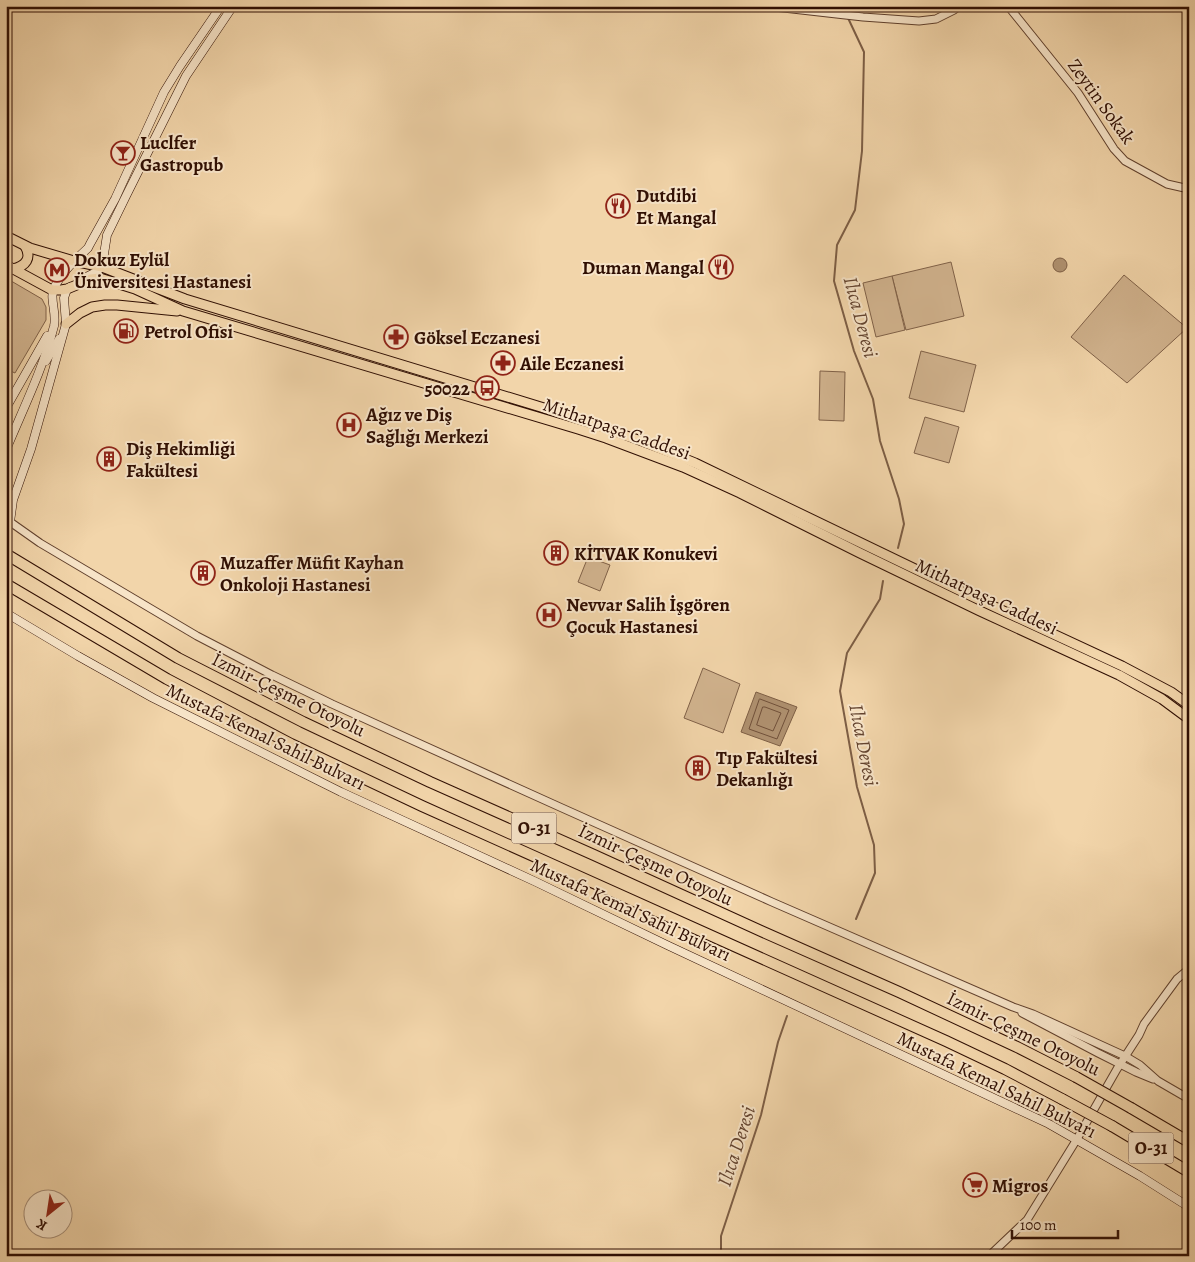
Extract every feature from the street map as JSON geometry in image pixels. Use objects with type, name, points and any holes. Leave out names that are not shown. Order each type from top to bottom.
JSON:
[{"type":"highway","name":"İzmir-Çeşme Otoyolu","points":[[6,554],[178,658],[303,722],[430,782],[899,992],[1017,1047],[1076,1077],[1189,1142]]},
{"type":"highway","name":"O-31","points":[[6,584],[167,679],[291,744],[422,806],[1005,1069],[1112,1126],[1189,1172]]},
{"type":"main road","points":[[39,374],[54,323],[55,312],[52,290],[66,269],[88,248],[99,230],[116,199],[164,92],[221,6]]},
{"type":"main road","points":[[8,520],[31,449],[66,326],[64,298],[67,289],[102,267],[108,235],[186,76],[233,6]]},
{"type":"main road","name":"Mithatpaşa Caddesi","points":[[6,236],[30,248],[102,267],[185,300],[544,408],[641,441],[695,463],[967,594],[1122,666],[1172,692],[1189,705]]},
{"type":"main road","points":[[10,267],[19,268],[27,262],[29,254],[25,246]]},
{"type":"main road","points":[[10,267],[52,290]]},
{"type":"main road","name":"Mithatpaşa Caddesi","points":[[52,290],[67,289],[91,279],[100,278],[136,289],[183,311],[578,429],[683,467],[980,611],[1119,675],[1162,699],[1189,719]]},
{"type":"main road","points":[[6,450],[39,374],[66,326],[80,313],[92,307],[105,305],[183,311],[185,300]]},
{"type":"main road","points":[[6,408],[54,323]]},
{"type":"main road","name":"Mustafa Kemal Sahil Bulvarı","points":[[6,613],[153,698],[341,792],[1041,1120],[1140,1176],[1189,1207]]},
{"type":"street","points":[[766,6],[860,17],[919,20],[936,19],[959,6]]},
{"type":"street","name":"Zeytin Sokak","points":[[1008,6],[1078,93],[1114,149],[1125,160],[1167,184],[1189,189]]},
{"type":"street","points":[[8,520],[40,543],[197,636],[272,675],[332,704],[781,906],[1033,1014],[1125,1056],[1140,1065],[1158,1080],[1189,1099]]},
{"type":"street","points":[[989,1256],[1027,1220],[1144,1024],[1178,979],[1189,969]]},
{"type":"street","points":[[1013,1007],[1032,1019],[1120,1064],[1158,1080]]},
{"type":"shaded area","points":[[951,262],[964,316],[906,330],[892,276]]},
{"type":"shaded area","points":[[1124,275],[1187,328],[1127,383],[1071,337]]},
{"type":"shaded area","points":[[892,276],[905,330],[876,337],[863,283]]},
{"type":"shaded area","points":[[6,278],[42,299],[46,307],[46,320],[15,373],[6,369]]},
{"type":"shaded area","points":[[921,351],[976,365],[964,412],[909,398]]},
{"type":"shaded area","points":[[820,371],[845,372],[844,421],[819,420]]},
{"type":"shaded area","points":[[925,417],[959,427],[949,463],[914,453]]},
{"type":"shaded area","points":[[588,557],[610,565],[600,591],[578,582]]},
{"type":"shaded area","points":[[703,668],[740,684],[723,733],[684,718]]},
{"type":"water","points":[[1057,258],[1063,258],[1067,265],[1063,272],[1057,272],[1053,268],[1053,262]]},
{"type":"water","points":[[756,692],[797,707],[780,746],[741,732]]},
{"type":"waterway","name":"Ilıca Deresi","points":[[843,6],[846,14]]},
{"type":"waterway","name":"Ilıca Deresi","points":[[848,18],[864,52],[862,151],[855,210],[837,245],[834,281],[854,351],[873,399],[880,441],[899,499],[904,524],[898,548]]},
{"type":"waterway","name":"Ilıca Deresi","points":[[856,919],[875,873],[874,845],[857,787],[840,691],[847,653],[880,599],[883,581]]},
{"type":"waterway","name":"Ilıca Deresi","points":[[721,1256],[721,1236],[761,1115],[778,1042],[787,1016]]},
{"type":"place","name":"Luclfer Gastropub","points":[[123,153]]},
{"type":"place","name":"Dutdibi Et Mangal","points":[[618,206]]},
{"type":"place","name":"Duman Mangal","points":[[721,267]]},
{"type":"place","name":"Dokuz Eylül Üniversitesi Hastanesi","points":[[57,270]]},
{"type":"place","name":"Petrol Ofisi","points":[[126,331]]},
{"type":"place","name":"Göksel Eczanesi","points":[[396,337]]},
{"type":"place","name":"Aile Eczanesi","points":[[503,363]]},
{"type":"place","name":"50022","points":[[487,388]]},
{"type":"place","name":"Ağız ve Diş Sağlığı Merkezi","points":[[349,425]]},
{"type":"place","name":"Diş Hekimliği Fakültesi","points":[[109,459]]},
{"type":"place","name":"KİTVAK Konukevi","points":[[556,553]]},
{"type":"place","name":"Muzaffer Müfit Kayhan Onkoloji Hastanesi","points":[[203,573]]},
{"type":"place","name":"Nevvar Salih İşgören Çocuk Hastanesi","points":[[549,615]]},
{"type":"place","name":"Tıp Fakültesi Dekanlığı","points":[[698,768]]},
{"type":"place","name":"Migros","points":[[975,1185]]}]
